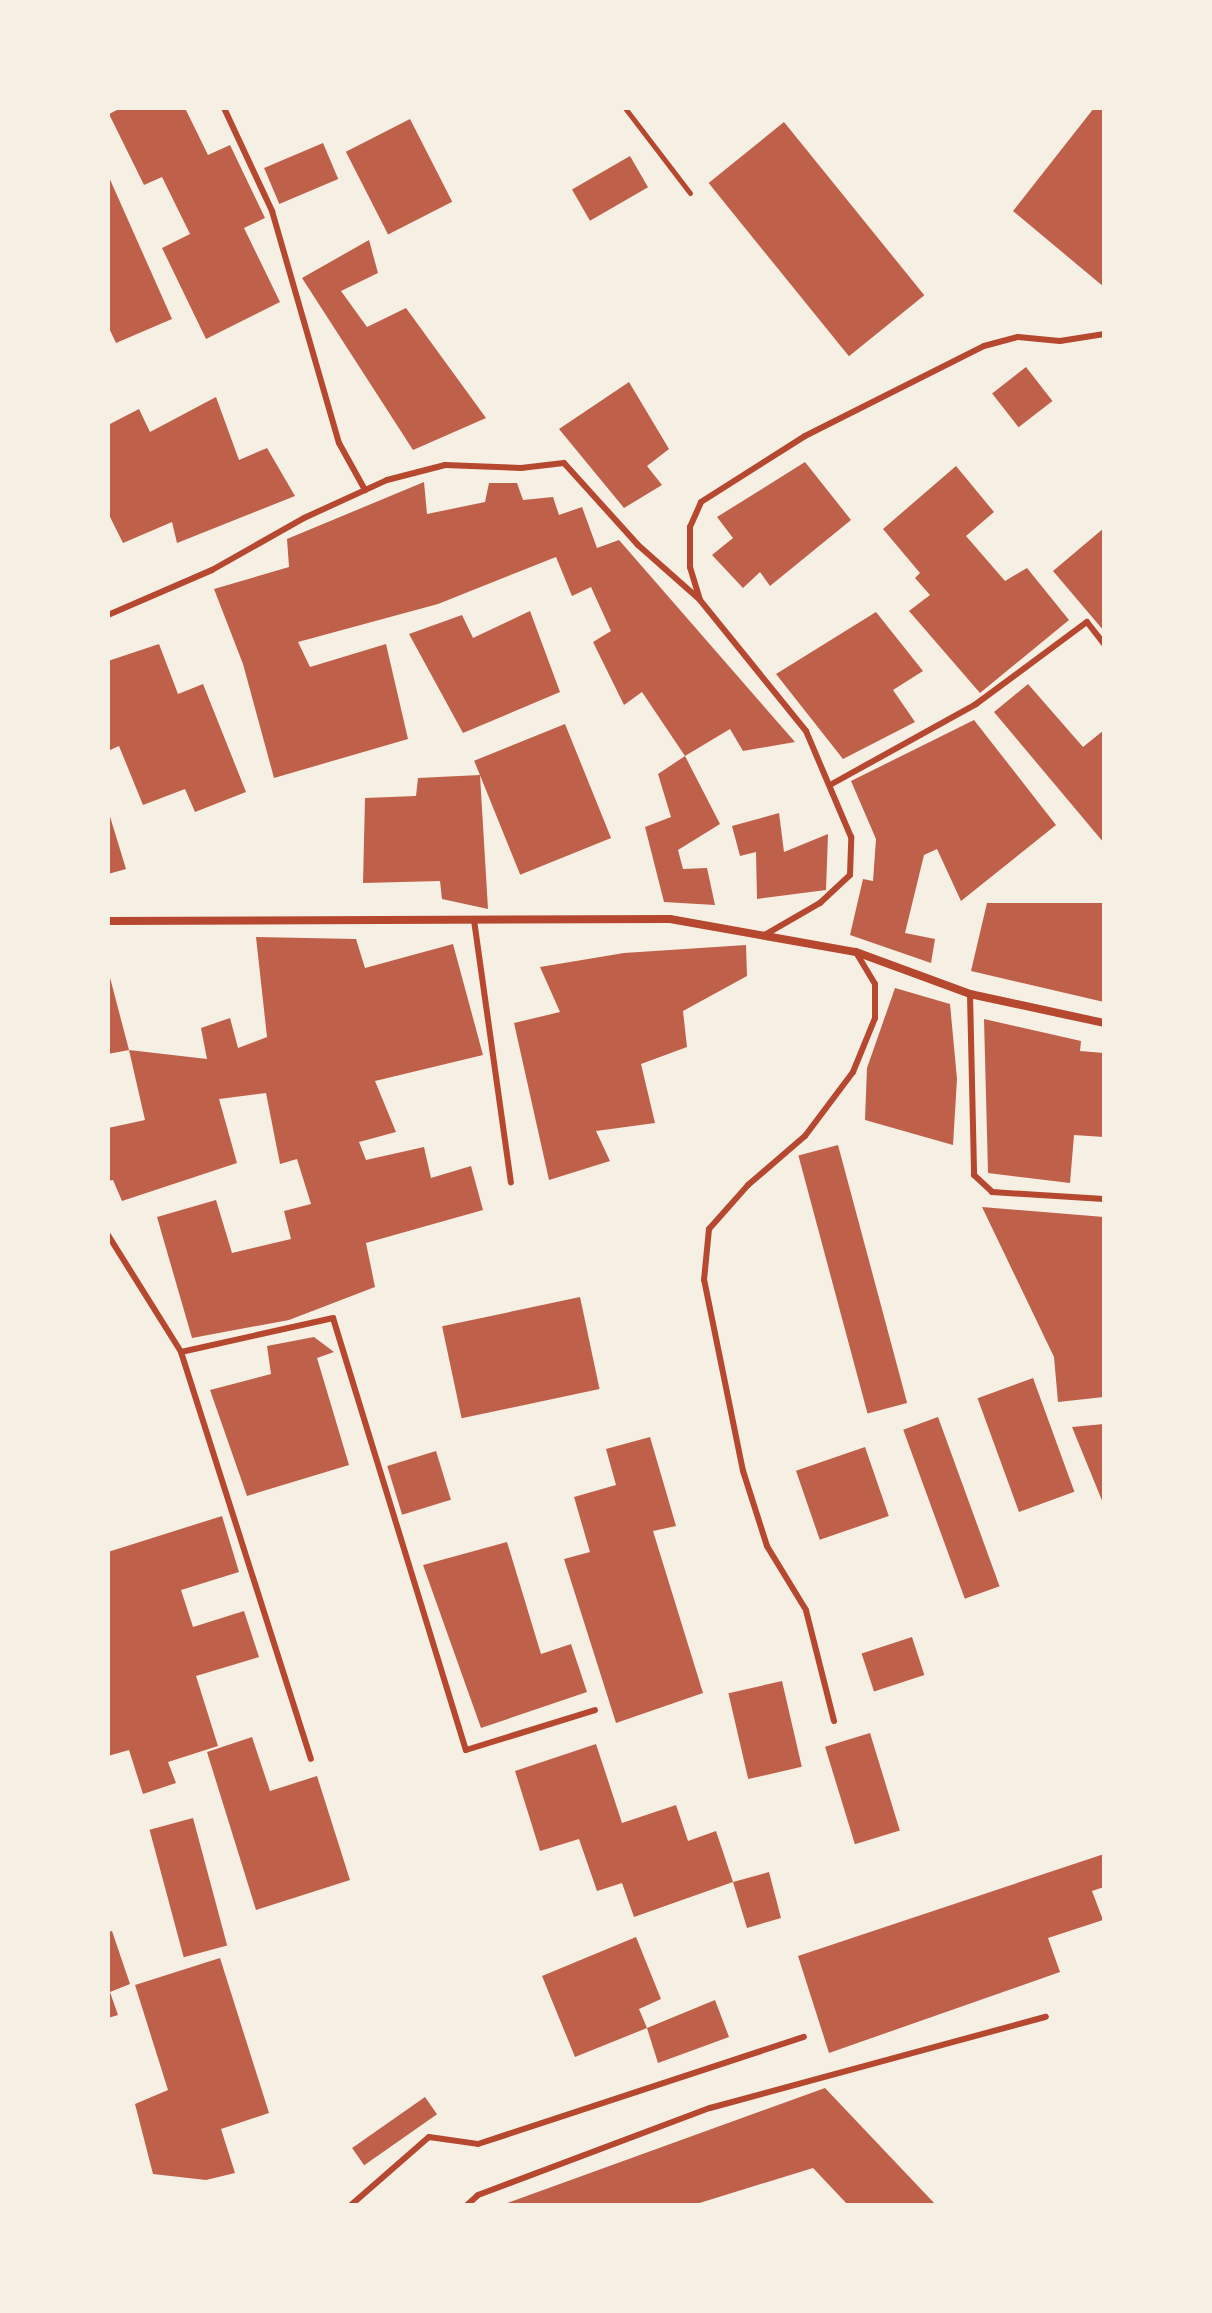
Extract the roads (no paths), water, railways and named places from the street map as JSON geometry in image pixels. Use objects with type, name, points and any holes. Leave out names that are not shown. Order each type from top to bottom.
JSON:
[{"type":"street","points":[[108,921],[670,919],[856,952],[970,994],[1104,1023]]},
{"type":"lane","points":[[224,108],[272,211],[339,443],[365,490]]},
{"type":"lane","points":[[700,600],[690,567],[690,527],[701,502],[805,436],[984,346],[1018,337],[1060,341],[1104,334]]},
{"type":"lane","points":[[108,615],[212,570],[365,490],[445,465],[521,468],[564,463],[638,545],[700,600],[806,731],[830,785],[851,837],[850,875],[820,903],[763,936]]},
{"type":"lane","points":[[830,785],[976,704],[1087,622],[1104,644]]},
{"type":"lane","points":[[474,920],[511,1182]]},
{"type":"lane","points":[[834,1721],[806,1610],[767,1546],[743,1471],[704,1280],[709,1229],[748,1185],[805,1136],[853,1072],[875,1018],[875,984],[856,952]]},
{"type":"lane","points":[[970,994],[974,1175],[992,1192],[1104,1199]]},
{"type":"lane","points":[[108,1235],[181,1352],[311,1759]]},
{"type":"lane","points":[[181,1352],[333,1318],[466,1750],[595,1710]]},
{"type":"lane","points":[[467,2205],[478,2195],[710,2108],[1046,2017]]},
{"type":"lane","points":[[351,2205],[429,2137],[478,2144],[804,2037]]}]
